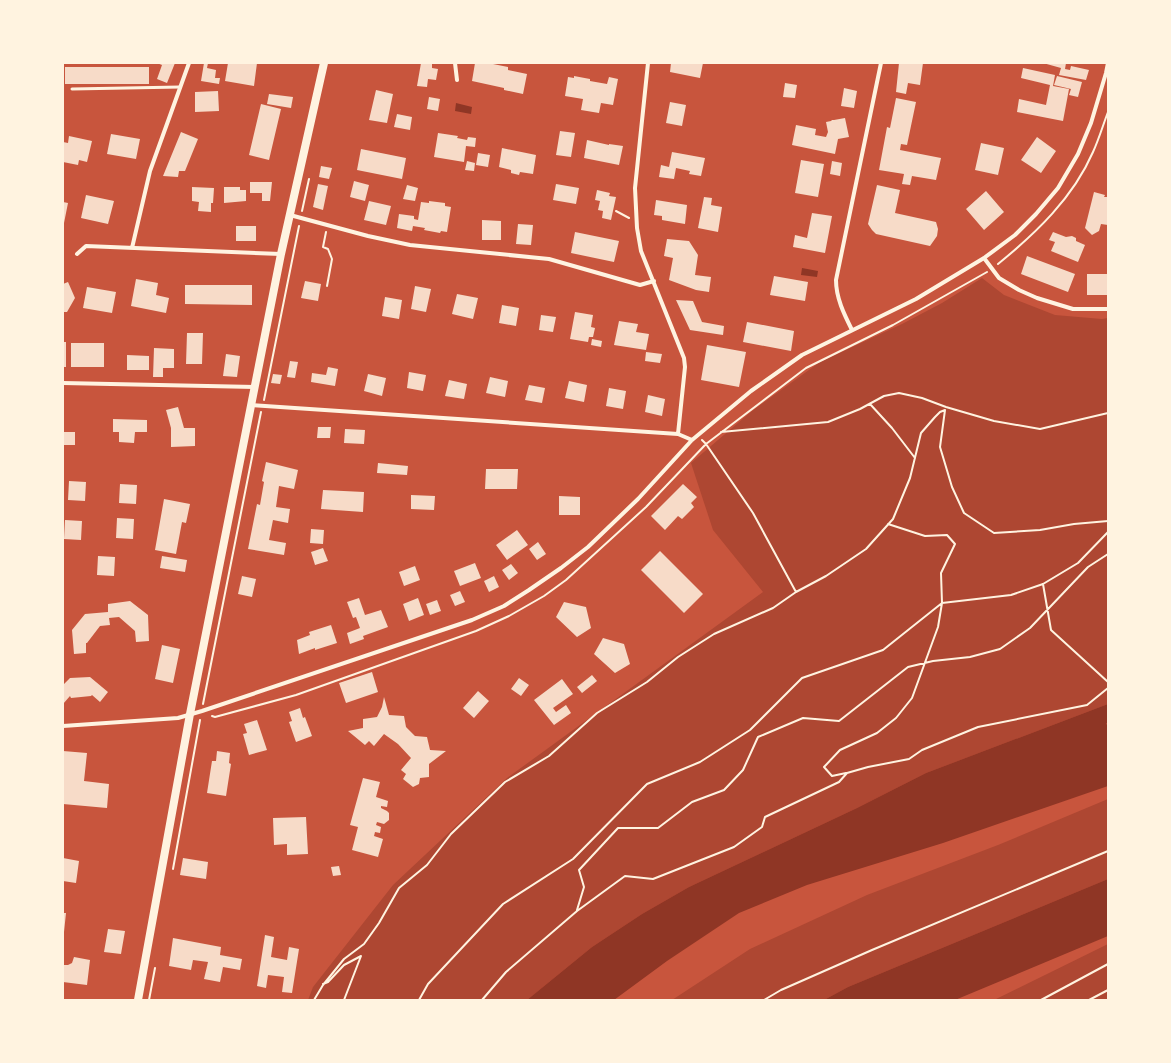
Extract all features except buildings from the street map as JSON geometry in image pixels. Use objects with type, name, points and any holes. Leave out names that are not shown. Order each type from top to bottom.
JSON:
[{"type":"main road","points":[[138,1000],[190,714],[281,254],[324,63]]},
{"type":"street","points":[[132,248],[150,171],[189,63]]},
{"type":"street","points":[[455,63],[456,80]]},
{"type":"street","points":[[648,63],[636,175],[636,218],[642,251],[684,358],[685,367],[678,434]]},
{"type":"street","points":[[852,330],[840,303],[836,290],[836,280],[881,63]]},
{"type":"street","points":[[63,726],[174,718],[202,711],[472,620],[504,606],[561,568],[588,547],[638,499],[692,440],[751,391],[802,355],[916,299],[984,258],[1015,235],[1036,214],[1058,188],[1078,154],[1090,123],[1108,63]]},
{"type":"street","points":[[290,215],[368,236],[410,245],[545,259],[640,285],[654,281]]},
{"type":"street","points":[[77,254],[86,246],[281,254]]},
{"type":"street","points":[[984,258],[999,278],[1019,290],[1037,298],[1073,309],[1108,309]]},
{"type":"street","points":[[63,383],[255,387]]},
{"type":"street","points":[[252,405],[678,434],[692,440]]},
{"type":"lane","points":[[72,89],[180,87]]},
{"type":"path","points":[[202,711],[215,717],[296,695],[470,634],[509,616],[544,596],[566,580],[646,507],[706,444],[806,368],[894,325],[992,269],[1022,245],[1049,219],[1077,182],[1093,153],[1108,112]]},
{"type":"path","points":[[172,874],[202,711],[310,173]]},
{"type":"path","points":[[616,212],[629,218],[636,218]]},
{"type":"path","points":[[327,286],[332,259],[328,249],[323,247],[328,225]]},
{"type":"path","points":[[720,432],[828,422],[870,404],[884,396],[899,393],[922,398],[946,407],[994,421],[1040,428],[1108,412]]},
{"type":"path","points":[[870,404],[892,428],[915,458]]},
{"type":"path","points":[[946,407],[940,447],[952,487],[964,513],[994,533],[1040,530],[1074,524],[1108,521]]},
{"type":"path","points":[[314,1000],[323,985],[344,959],[364,944],[379,923],[399,888],[427,865],[450,834],[505,782],[549,756],[597,713],[647,682],[678,657],[714,634],[773,608],[796,592],[826,576],[866,549],[893,519],[910,478],[921,434],[940,412],[945,410]]},
{"type":"path","points":[[706,444],[753,513],[796,592]]},
{"type":"path","points":[[888,524],[925,536],[946,535],[955,544],[941,573],[942,603],[938,627],[912,698],[896,718],[877,733],[840,750],[824,767],[832,776],[909,759],[922,750],[978,726],[1087,705],[1108,688]]},
{"type":"path","points":[[419,1000],[428,984],[503,904],[573,859],[647,784],[700,762],[750,730],[802,678],[883,650],[942,603],[1011,595],[1043,584],[1078,563],[1108,532]]},
{"type":"path","points":[[577,911],[584,887],[579,870],[618,828],[658,828],[692,802],[724,790],[743,770],[758,737],[803,718],[839,721],[908,667],[925,663],[970,657],[1000,649],[1030,628],[1048,611],[1088,567],[1108,554]]},
{"type":"path","points":[[1043,584],[1051,630],[1108,682]]},
{"type":"path","points":[[482,1000],[506,972],[577,911],[625,876],[653,879],[734,847],[762,827],[765,817],[839,782],[847,773]]},
{"type":"path","points":[[764,1000],[781,990],[872,950],[1108,851]]},
{"type":"path","points":[[323,985],[328,982],[344,965],[361,956],[344,1000]]},
{"type":"path","points":[[149,1000],[155,964]]},
{"type":"path","points":[[1040,1000],[1108,964]]},
{"type":"path","points":[[1089,1000],[1108,990]]},
{"type":"shaded area","points":[[456,103],[472,107],[471,114],[455,111]]},
{"type":"shaded area","points":[[802,268],[818,271],[817,277],[801,275]]},
{"type":"shaded area","points":[[982,278],[1004,295],[1055,315],[1102,319],[1108,318],[1108,704],[926,773],[857,808],[689,887],[642,914],[592,947],[527,1000],[308,1000],[313,987],[393,885],[507,778],[763,592],[713,530],[691,463],[752,411],[820,362],[902,324],[942,303]]},
{"type":"shaded area","points":[[1108,704],[1108,722],[1106,724],[1108,725],[1108,786],[943,843],[807,885],[739,913],[667,961],[614,1000],[527,1000],[592,947],[642,914],[689,887],[857,808],[926,773]]},
{"type":"shaded area","points":[[1108,799],[1108,879],[848,987],[824,1000],[672,1000],[750,949],[867,895],[998,845]]},
{"type":"shaded area","points":[[1108,879],[1108,936],[955,1000],[824,1000],[848,987]]},
{"type":"shaded area","points":[[1108,944],[1108,1000],[994,1000]]}]
